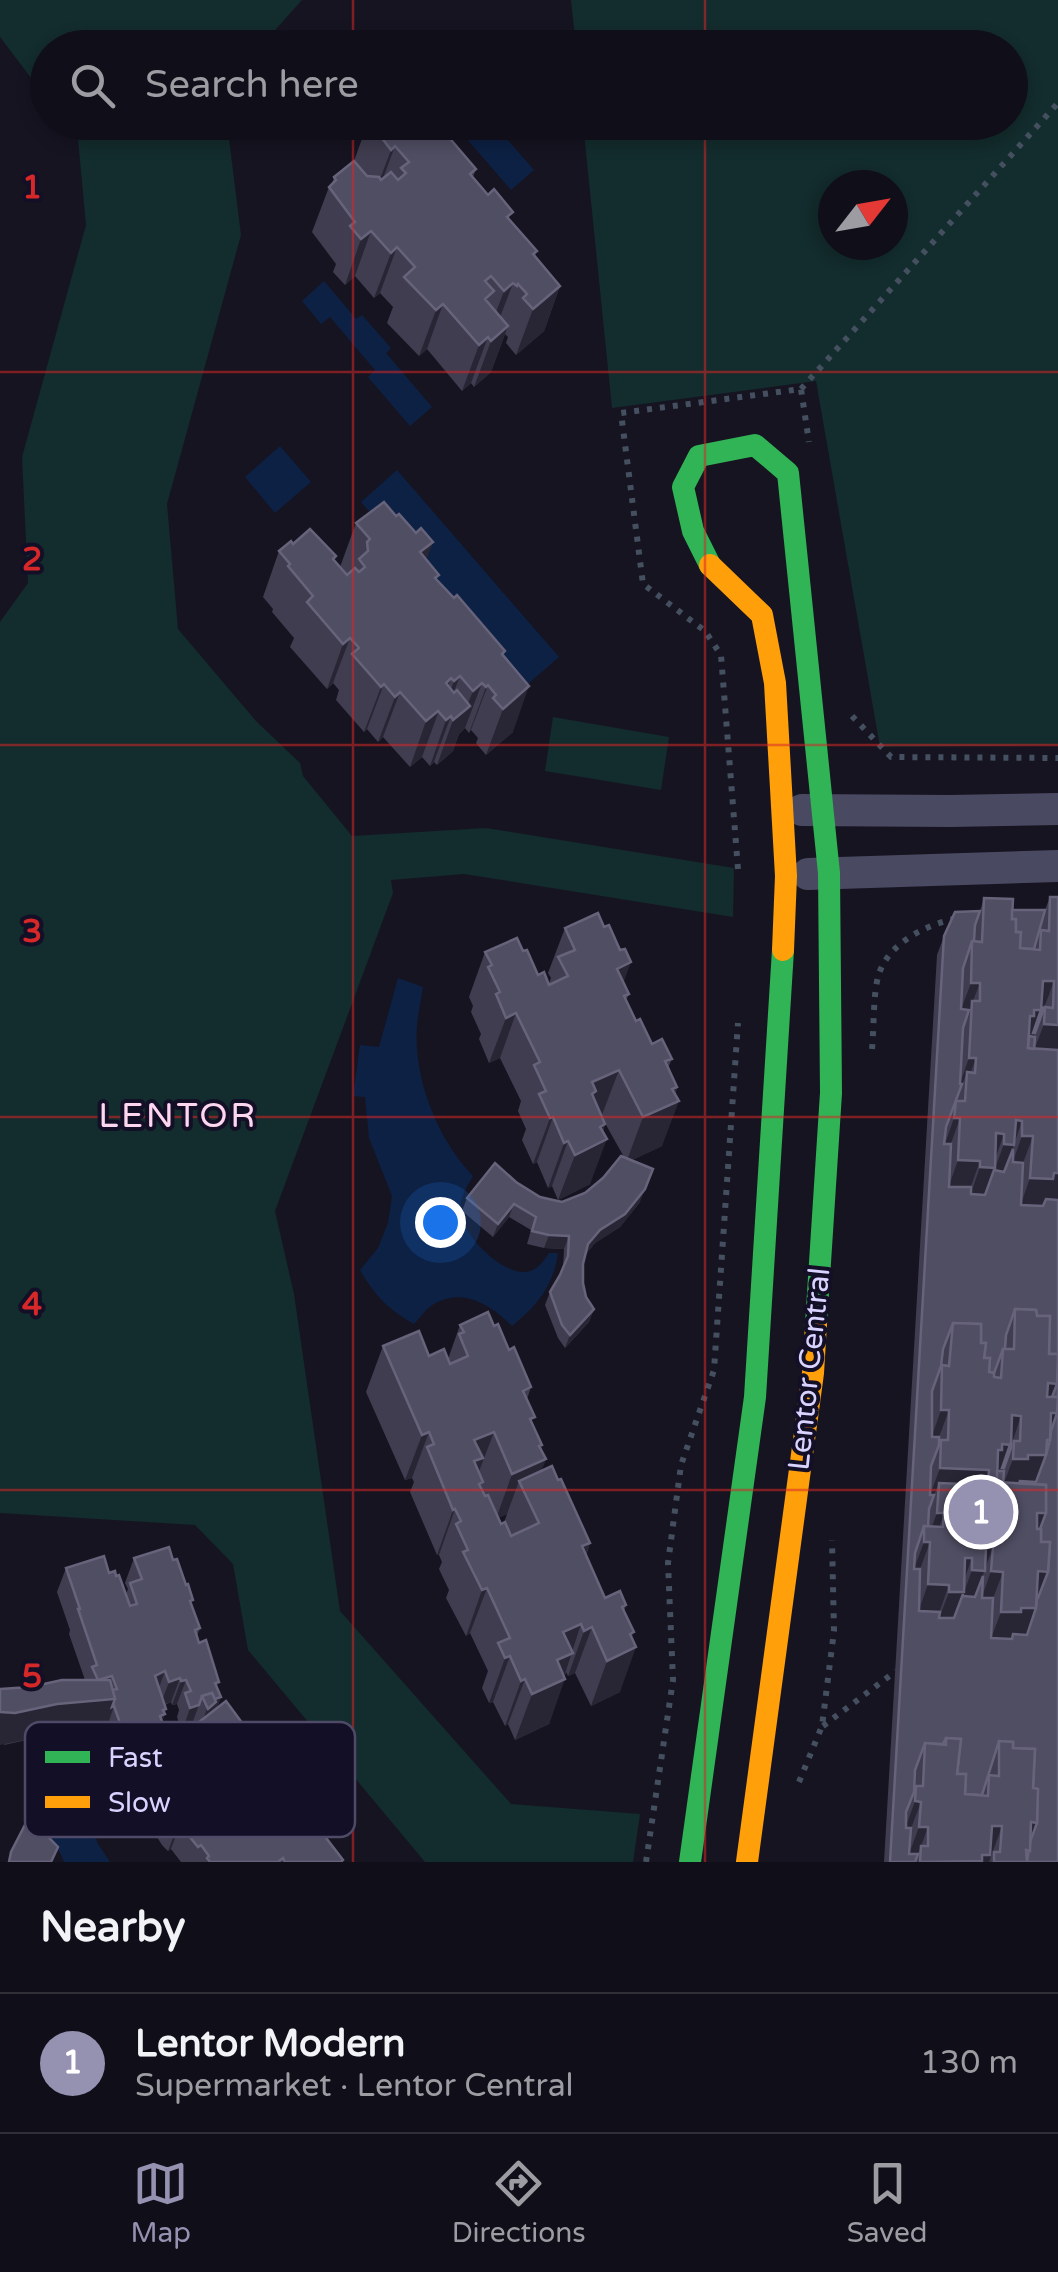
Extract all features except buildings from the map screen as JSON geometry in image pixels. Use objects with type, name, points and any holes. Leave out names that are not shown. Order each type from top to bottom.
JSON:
[{"type":"street","name":"Lentor Central","points":[[690,1862],[755,1396],[786,876],[775,683],[762,614],[709,564],[694,531],[683,487],[699,456],[755,444],[788,472],[829,873],[831,1092],[812,1373],[747,1862]]},
{"type":"street","points":[[783,810],[1058,809]]},
{"type":"street","points":[[786,876],[1058,866]]},
{"type":"path","points":[[1028,137],[1058,103]]},
{"type":"path","points":[[801,390],[1025,140]]},
{"type":"path","points":[[954,918],[972,918]]},
{"type":"path","points":[[646,1862],[672,1680],[668,1563],[680,1465],[714,1370],[738,1016]]},
{"type":"path","points":[[822,1726],[896,1670]]},
{"type":"green space","points":[[0,0],[302,0],[275,30],[30,30],[30,77],[0,37]]},
{"type":"green space","points":[[571,0],[1058,0],[1058,745],[880,747],[816,381],[612,408],[585,140],[1028,140],[1028,30],[574,30]]},
{"type":"green space","points":[[78,140],[229,140],[241,235],[167,504],[178,629],[256,721],[300,763],[303,776],[352,836],[486,828],[734,868],[733,917],[464,874],[391,880],[393,893],[275,1211],[294,1294],[340,1611],[511,1804],[640,1814],[633,1862],[425,1862],[355,1778],[355,1722],[308,1722],[248,1650],[233,1564],[195,1525],[0,1513],[0,622],[28,583],[22,457],[86,225]]},
{"type":"green space","points":[[553,717],[669,737],[661,790],[545,771]]},
{"type":"water","points":[[468,140],[508,140],[534,170],[511,190]]},
{"type":"water","points":[[324,281],[356,319],[362,315],[391,348],[386,353],[432,407],[410,426],[368,377],[375,370],[330,317],[321,324],[302,301]]},
{"type":"water","points":[[280,446],[311,482],[275,513],[245,477]]},
{"type":"water","points":[[397,470],[559,657],[522,689],[361,502]]},
{"type":"water","points":[[398,978],[423,987],[417,1026],[419,1066],[438,1126],[473,1176],[461,1205],[464,1224],[486,1252],[515,1271],[533,1270],[549,1253],[558,1253],[543,1294],[512,1326],[485,1305],[464,1298],[442,1300],[414,1324],[383,1301],[360,1270],[378,1248],[388,1223],[392,1196],[369,1138],[365,1097],[353,1096],[360,1045],[379,1047]]},
{"type":"water","points":[[27,1837],[95,1837],[110,1862],[64,1862],[53,1846]]},
{"type":"traffic: fast","points":[[710,565],[693,531],[683,487],[699,456],[755,445],[788,473],[829,873],[831,1093],[816,1324]]},
{"type":"traffic: fast","points":[[690,1862],[755,1397],[783,950]]},
{"type":"traffic: slow","points":[[710,565],[762,615],[775,683],[786,876],[783,950]]},
{"type":"traffic: slow","points":[[747,1862],[813,1373],[816,1324]]},
{"type":"place","name":"Lentor Modern","points":[[981,1512]]},
{"type":"district","name":"LENTOR","points":[[178,1115]]}]
